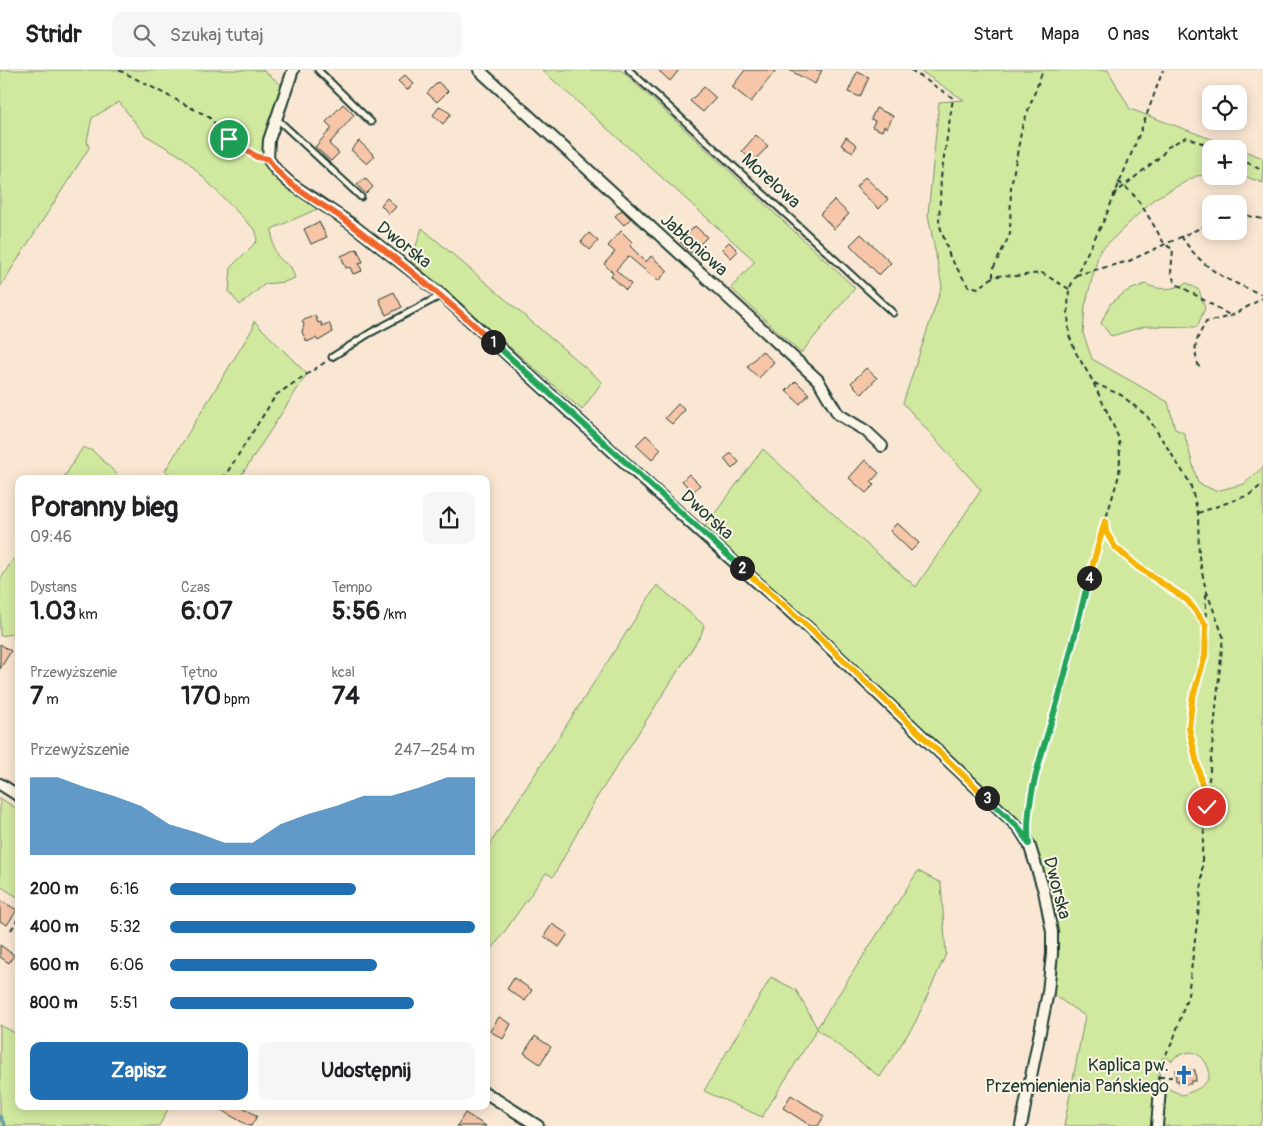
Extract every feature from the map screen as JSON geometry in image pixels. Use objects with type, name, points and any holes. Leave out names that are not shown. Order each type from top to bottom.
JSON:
[{"type":"street","points":[[268,159],[269,140],[293,70]]},
{"type":"street","name":"Jabłoniowa","points":[[479,70],[818,380],[838,414],[866,431],[882,446]]},
{"type":"street","name":"Dworska","points":[[268,159],[290,183],[350,223],[442,295],[695,527],[814,632],[1019,828],[1029,844],[1044,891],[1052,932],[1048,992],[1021,1126]]},
{"type":"street","points":[[0,784],[15,793]]},
{"type":"street","points":[[1157,1126],[1160,1089]]},
{"type":"street","points":[[490,1096],[538,1126]]},
{"type":"lane","points":[[318,70],[371,122]]},
{"type":"lane","name":"Morelowa","points":[[629,70],[893,313]]},
{"type":"lane","points":[[276,118],[361,197]]},
{"type":"lane","points":[[332,357],[370,333],[442,295]]},
{"type":"path","points":[[119,70],[209,117],[229,139],[257,157],[268,159]]},
{"type":"path","points":[[911,70],[953,98],[941,177],[939,223],[950,257],[968,286],[979,288],[993,277],[1042,272],[1069,289]]},
{"type":"path","points":[[993,277],[993,269],[1010,234],[1011,187],[1022,127],[1043,70]]},
{"type":"path","points":[[1028,821],[1036,777],[1119,475],[1121,448],[1094,383],[1076,353],[1069,335],[1069,289],[1105,218],[1163,70]]},
{"type":"path","points":[[1113,195],[1161,156],[1168,147],[1186,137],[1202,143]]},
{"type":"path","points":[[1247,162],[1263,171]]},
{"type":"path","points":[[1118,182],[1124,186],[1156,229],[1164,245],[1173,249],[1171,273],[1175,283],[1231,316]]},
{"type":"path","points":[[1247,215],[1263,219]]},
{"type":"path","points":[[1076,275],[1129,261],[1202,227]]},
{"type":"path","points":[[1182,236],[1203,263],[1220,276],[1263,296]]},
{"type":"path","points":[[1199,367],[1195,343],[1206,322],[1231,316],[1263,296]]},
{"type":"path","points":[[226,475],[276,395],[332,357]]},
{"type":"path","points":[[1094,383],[1121,395],[1146,416],[1190,483],[1198,513],[1199,557],[1205,587],[1223,636],[1202,852],[1202,884],[1198,926],[1188,995],[1182,1017],[1166,1057],[1160,1065],[1158,1077],[1160,1089]]},
{"type":"path","points":[[1198,513],[1249,495],[1263,484]]},
{"type":"path","points":[[1105,521],[1106,532],[1120,552],[1138,567],[1187,600],[1206,625]]},
{"type":"path","points":[[1205,587],[1205,656],[1192,700],[1189,728],[1207,807]]},
{"type":"path","points":[[11,930],[15,923]]},
{"type":"path","points":[[1158,1077],[1172,1077]]},
{"type":"green space","points":[[0,70],[263,70],[284,87],[274,107],[266,130],[263,154],[265,165],[270,174],[317,209],[272,229],[275,251],[291,267],[295,278],[284,282],[265,284],[240,305],[229,292],[231,267],[257,241],[256,231],[184,158],[145,135],[119,102],[92,118],[87,141],[89,148],[0,287]]},
{"type":"green space","points":[[542,70],[621,70],[855,288],[801,353],[731,288],[755,261]]},
{"type":"green space","points":[[919,70],[1108,70],[1130,109],[1214,140],[1202,140],[1202,176],[1196,176],[1154,199],[1099,252],[1085,306],[1083,333],[1092,359],[1168,402],[1175,429],[1184,433],[1198,483],[1216,491],[1244,484],[1263,467],[1263,1117],[1259,1126],[1064,1126],[1085,1016],[1052,994],[1056,946],[1054,917],[1046,883],[1025,829],[703,529],[763,449],[856,535],[916,587],[981,490],[903,403],[942,286],[928,215],[939,102],[964,100]],"holes":[[[1190,1052],[1203,1058],[1209,1070],[1207,1080],[1200,1088],[1182,1095],[1165,1087],[1160,1089],[1160,1072],[1166,1057],[1172,1061],[1176,1056]]]},
{"type":"green space","points":[[1247,152],[1263,158],[1263,183],[1247,177]]},
{"type":"green space","points":[[422,228],[602,382],[582,410],[411,261]]},
{"type":"green space","points":[[1187,283],[1199,290],[1205,308],[1197,327],[1146,326],[1111,336],[1101,323],[1110,304],[1127,291],[1145,284],[1166,289]]},
{"type":"green space","points":[[254,321],[307,374],[242,475],[171,475],[165,471],[253,328]]},
{"type":"green space","points":[[83,447],[93,451],[118,475],[66,475]]},
{"type":"green space","points":[[15,556],[15,634],[0,636],[0,580]]},
{"type":"green space","points":[[657,585],[704,625],[701,635],[594,802],[553,877],[546,873],[490,952],[490,844]]},
{"type":"green space","points":[[0,798],[15,807],[15,895],[0,886]]},
{"type":"green space","points":[[918,871],[941,883],[946,954],[915,1023],[880,1077],[817,1029],[762,1117],[704,1091],[771,977],[796,990],[817,1028]]},
{"type":"green space","points":[[0,1025],[15,1033],[15,1110],[168,1110],[159,1126],[0,1126]]},
{"type":"building","points":[[658,70],[679,70],[670,81]]},
{"type":"building","points":[[745,70],[776,70],[751,102],[732,87]]},
{"type":"building","points":[[789,70],[822,70],[815,84]]},
{"type":"building","points":[[857,72],[869,77],[860,97],[848,92]]},
{"type":"building","points":[[405,75],[414,84],[407,90],[398,81]]},
{"type":"building","points":[[438,82],[448,91],[437,102],[427,93]]},
{"type":"building","points":[[704,87],[716,98],[703,112],[690,101]]},
{"type":"building","points":[[343,104],[354,115],[329,144],[339,153],[331,161],[315,147],[332,128],[326,122]]},
{"type":"building","points":[[440,106],[451,114],[443,124],[433,115]]},
{"type":"building","points":[[876,108],[893,116],[887,128],[884,126],[882,131],[872,127],[875,121],[871,119]]},
{"type":"building","points":[[756,135],[768,146],[753,162],[742,151]]},
{"type":"building","points":[[846,137],[857,145],[853,152],[841,145]]},
{"type":"building","points":[[359,141],[375,156],[367,164],[351,150]]},
{"type":"building","points":[[865,177],[888,199],[879,209],[856,187]]},
{"type":"building","points":[[365,178],[373,187],[366,194],[357,185]]},
{"type":"building","points":[[387,198],[396,207],[389,214],[381,205]]},
{"type":"building","points":[[834,200],[849,214],[834,229],[820,214]]},
{"type":"building","points":[[622,210],[631,219],[624,225],[615,216]]},
{"type":"building","points":[[319,222],[327,237],[311,244],[304,229]]},
{"type":"building","points":[[695,226],[707,237],[691,253],[680,242]]},
{"type":"building","points":[[621,231],[633,243],[630,246],[646,262],[651,256],[668,271],[658,281],[628,256],[616,270],[631,284],[626,290],[611,276],[613,273],[604,264],[615,252],[608,246]]},
{"type":"building","points":[[589,233],[598,241],[590,250],[581,242]]},
{"type":"building","points":[[861,234],[891,263],[879,275],[850,245]]},
{"type":"building","points":[[729,242],[738,251],[731,258],[722,249]]},
{"type":"building","points":[[357,249],[363,262],[359,263],[362,271],[353,274],[350,267],[346,268],[341,256]]},
{"type":"building","points":[[394,292],[402,307],[386,315],[379,299]]},
{"type":"building","points":[[315,315],[318,323],[321,322],[322,326],[329,323],[333,332],[318,341],[316,338],[307,342],[302,332],[304,325],[302,321]]},
{"type":"building","points":[[762,351],[774,362],[759,378],[747,367]]},
{"type":"building","points":[[866,368],[877,378],[862,394],[851,383]]},
{"type":"building","points":[[796,381],[809,394],[800,404],[786,391]]},
{"type":"building","points":[[678,404],[685,410],[672,424],[665,418]]},
{"type":"building","points":[[646,435],[661,449],[652,460],[636,445]]},
{"type":"building","points":[[731,453],[739,462],[732,469],[724,459]]},
{"type":"building","points":[[865,460],[879,473],[871,482],[874,485],[866,493],[849,478]]},
{"type":"building","points":[[689,474],[700,485],[693,492],[682,481]]},
{"type":"building","points":[[897,523],[919,543],[911,551],[890,531]]},
{"type":"building","points":[[0,644],[11,651],[0,669]]},
{"type":"building","points":[[0,900],[15,909],[15,913],[7,925],[0,921]]},
{"type":"building","points":[[552,924],[568,934],[559,947],[544,936]]},
{"type":"building","points":[[0,945],[14,955],[9,963],[0,957]]},
{"type":"building","points":[[514,978],[532,990],[525,1001],[507,989]]},
{"type":"building","points":[[499,1017],[511,1024],[503,1039],[490,1031]]},
{"type":"building","points":[[535,1036],[551,1047],[540,1064],[524,1053]]},
{"type":"building","name":"Kaplica pw. Przemienienia Pańskiego","points":[[1175,1070],[1195,1070],[1196,1081],[1191,1081],[1191,1084],[1179,1084],[1179,1080],[1176,1081]]},
{"type":"building","points":[[791,1095],[824,1116],[818,1126],[811,1126],[783,1108]]},
{"type":"building","points":[[221,1110],[247,1110],[257,1116],[251,1126]]},
{"type":"building","points":[[465,1113],[486,1126],[457,1126]]},
{"type":"waterway","points":[[0,1116],[5,1126]]},
{"type":"place","name":"Kaplica pw. Przemienienia Pańskiego","points":[[1184,1075]]},
{"type":"route","points":[[229,139],[257,157],[268,159],[290,183],[350,223],[442,295],[695,527],[814,632],[1019,828],[1029,844],[1027,830],[1036,777],[1060,694],[1080,607],[1105,521],[1106,532],[1115,547],[1138,567],[1187,600],[1200,614],[1206,625],[1205,656],[1192,700],[1189,728],[1207,807]]}]
